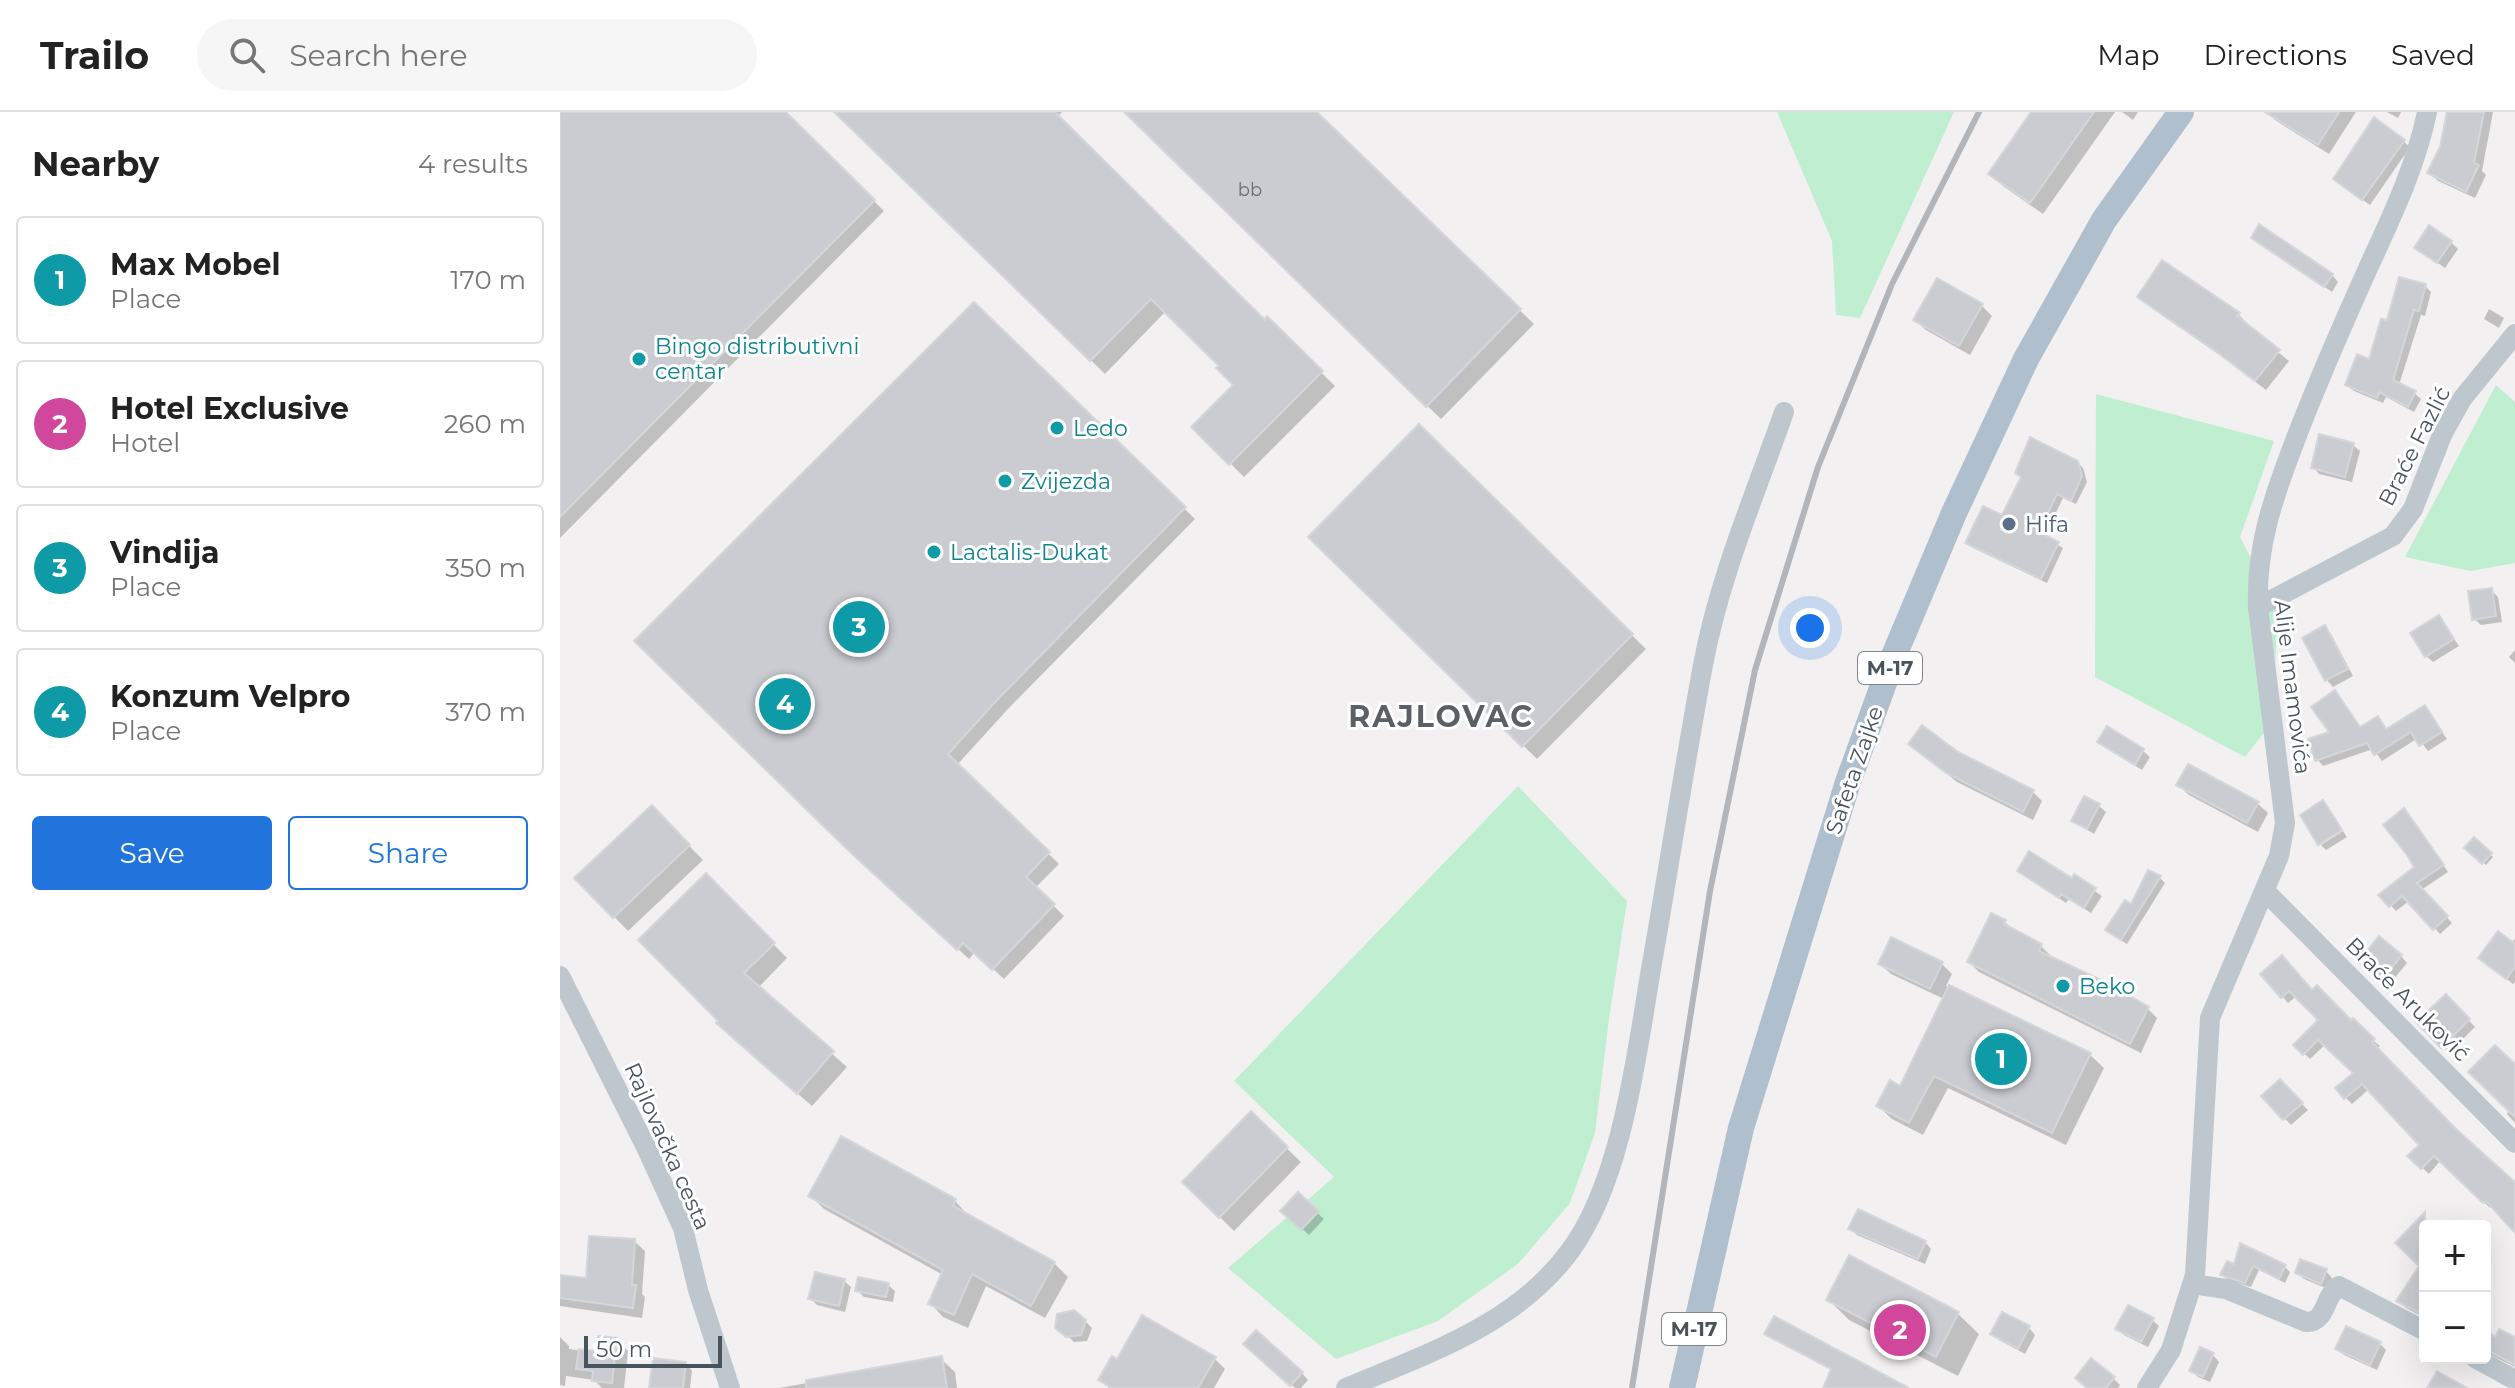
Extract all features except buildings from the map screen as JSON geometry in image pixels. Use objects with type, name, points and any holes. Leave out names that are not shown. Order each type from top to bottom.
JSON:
[{"type":"main road","name":"Safeta Zajke","points":[[1682,1388],[1741,1128],[1848,782],[1893,658],[1954,513],[2026,359],[2104,220],[2181,112]]},
{"type":"street","name":"Alije Imamovića","points":[[2147,1388],[2171,1350],[2193,1284],[2197,1261],[2206,1047],[2210,1018],[2279,856],[2285,823],[2258,607],[2257,584],[2270,507],[2318,379],[2403,192],[2421,143],[2427,112]]},
{"type":"street","name":"Braće Fazlić","points":[[2258,607],[2393,536],[2413,509],[2442,435],[2462,399],[2515,334]]},
{"type":"street","points":[[1346,1388],[1451,1344],[1522,1300],[1568,1254],[1595,1207],[1631,1087],[1711,623],[1784,412]]},
{"type":"street","name":"Braće Aruković","points":[[2265,891],[2515,1143]]},
{"type":"street","name":"Rajlovačka cesta","points":[[560,976],[683,1228],[698,1290],[730,1388]]},
{"type":"street","points":[[2193,1284],[2226,1289],[2306,1322],[2314,1322],[2320,1317],[2332,1290],[2339,1286],[2419,1328]]},
{"type":"street","points":[[2486,1364],[2515,1380]]},
{"type":"green space","points":[[1777,112],[1954,112],[1860,318],[1836,315],[1832,241]]},
{"type":"green space","points":[[2496,385],[2515,402],[2515,563],[2470,571],[2405,557]]},
{"type":"green space","points":[[2096,394],[2274,441],[2240,537],[2278,610],[2272,722],[2245,757],[2095,677]]},
{"type":"green space","points":[[1518,786],[1627,901],[1595,1133],[1570,1203],[1519,1263],[1438,1321],[1336,1359],[1228,1268],[1334,1177],[1234,1081]]},
{"type":"railway","points":[[1632,1388],[1710,891],[1755,670],[1818,467],[1892,284],[1979,112]]},
{"type":"place","name":"Bingo distributivni centar","points":[[639,359]]},
{"type":"place","name":"Ledo","points":[[1057,428]]},
{"type":"place","name":"Zvijezda","points":[[1005,481]]},
{"type":"place","name":"Hifa","points":[[2009,524]]},
{"type":"place","name":"Lactalis-Dukat","points":[[934,552]]},
{"type":"place","name":"Vindija","points":[[859,627]]},
{"type":"place","name":"Konzum Velpro","points":[[785,704]]},
{"type":"place","name":"Beko","points":[[2063,986]]},
{"type":"place","name":"Max Mobel","points":[[2001,1059]]},
{"type":"place","name":"Hotel Exclusive","points":[[1900,1330]]},
{"type":"district","name":"RAJLOVAC","points":[[1441,717]]}]
